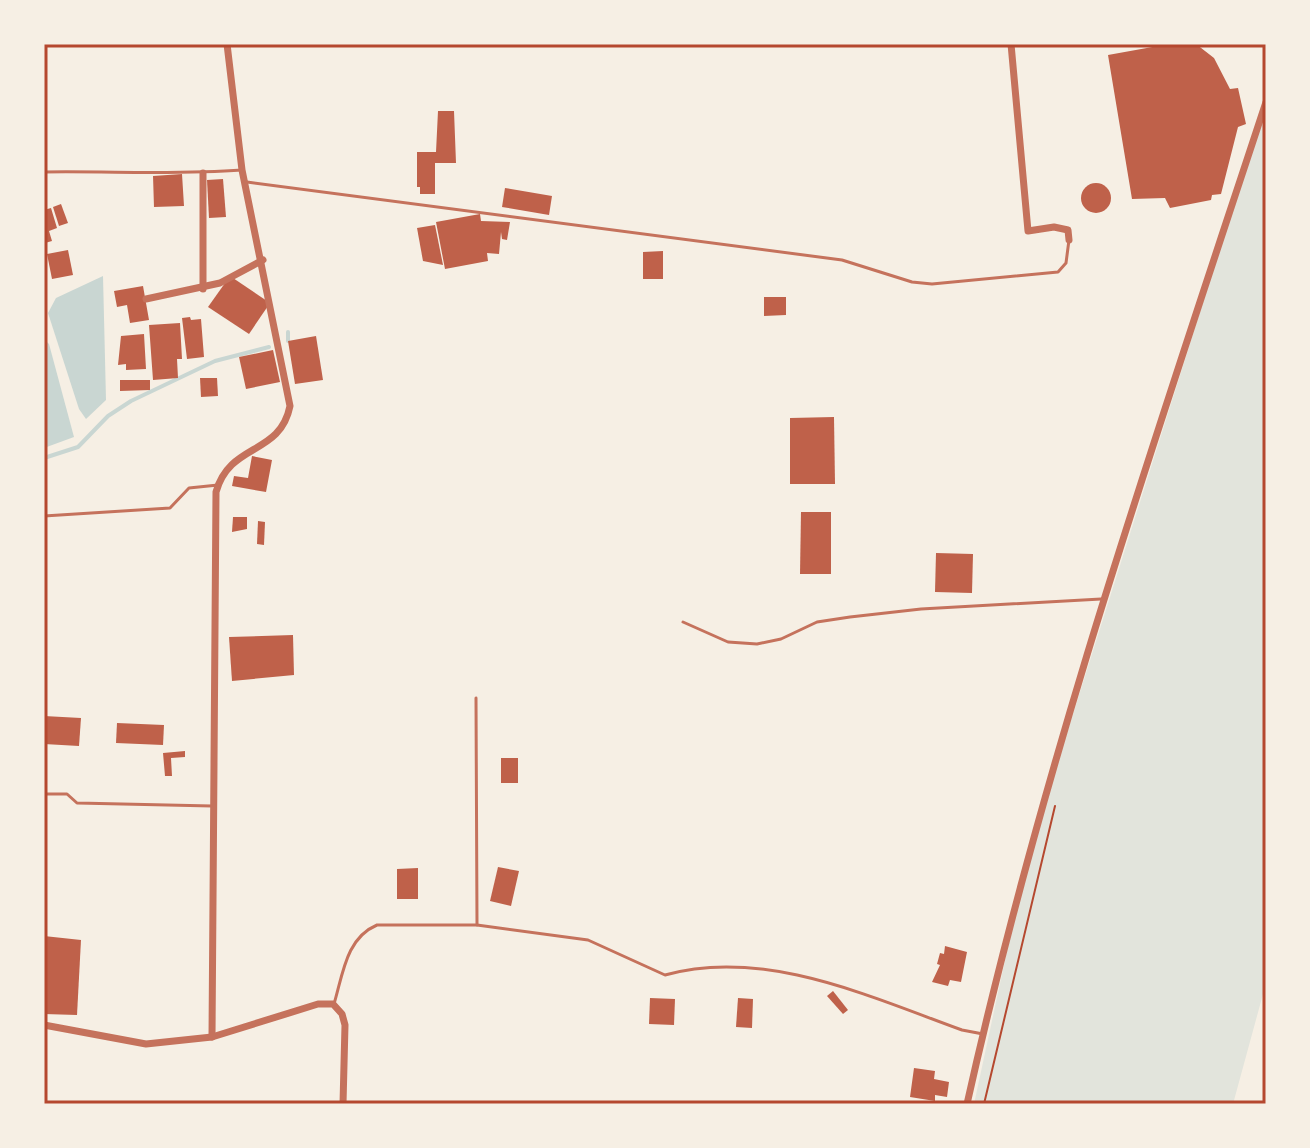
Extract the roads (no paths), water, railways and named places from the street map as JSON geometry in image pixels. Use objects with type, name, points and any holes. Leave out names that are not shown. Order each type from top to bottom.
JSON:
[{"type":"street","points":[[212,1037],[212,806],[218,485],[221,475],[239,457],[278,435],[287,422],[290,406],[263,260],[244,182],[227,44]]},
{"type":"street","points":[[1011,44],[1028,231],[1062,228],[1068,230],[1069,240]]},
{"type":"street","points":[[967,1104],[1026,863],[1072,713],[1101,599],[1266,102]]},
{"type":"street","points":[[203,173],[203,289]]},
{"type":"street","points":[[146,299],[203,289],[263,260]]},
{"type":"street","points":[[44,1025],[146,1044],[212,1037],[318,1004],[333,1004],[342,1014],[345,1025],[343,1104]]},
{"type":"lane","points":[[44,172],[203,173],[242,170]]},
{"type":"lane","points":[[244,182],[842,260],[912,282],[932,284],[1058,272],[1066,263],[1069,240]]},
{"type":"lane","points":[[44,516],[170,508],[189,488],[218,485]]},
{"type":"lane","points":[[683,622],[728,642],[757,644],[781,639],[817,622],[850,617],[921,609],[1101,599]]},
{"type":"lane","points":[[476,698],[477,925]]},
{"type":"lane","points":[[44,794],[67,794],[77,803],[212,806]]},
{"type":"lane","points":[[333,1004],[354,940],[363,931],[377,925],[477,925],[588,940],[665,975],[688,969],[783,971],[831,981],[962,1030],[983,1034]]},
{"type":"waterway","points":[[288,332],[288,341]]},
{"type":"waterway","points":[[44,458],[78,447],[108,416],[131,401],[215,361],[269,347]]}]
